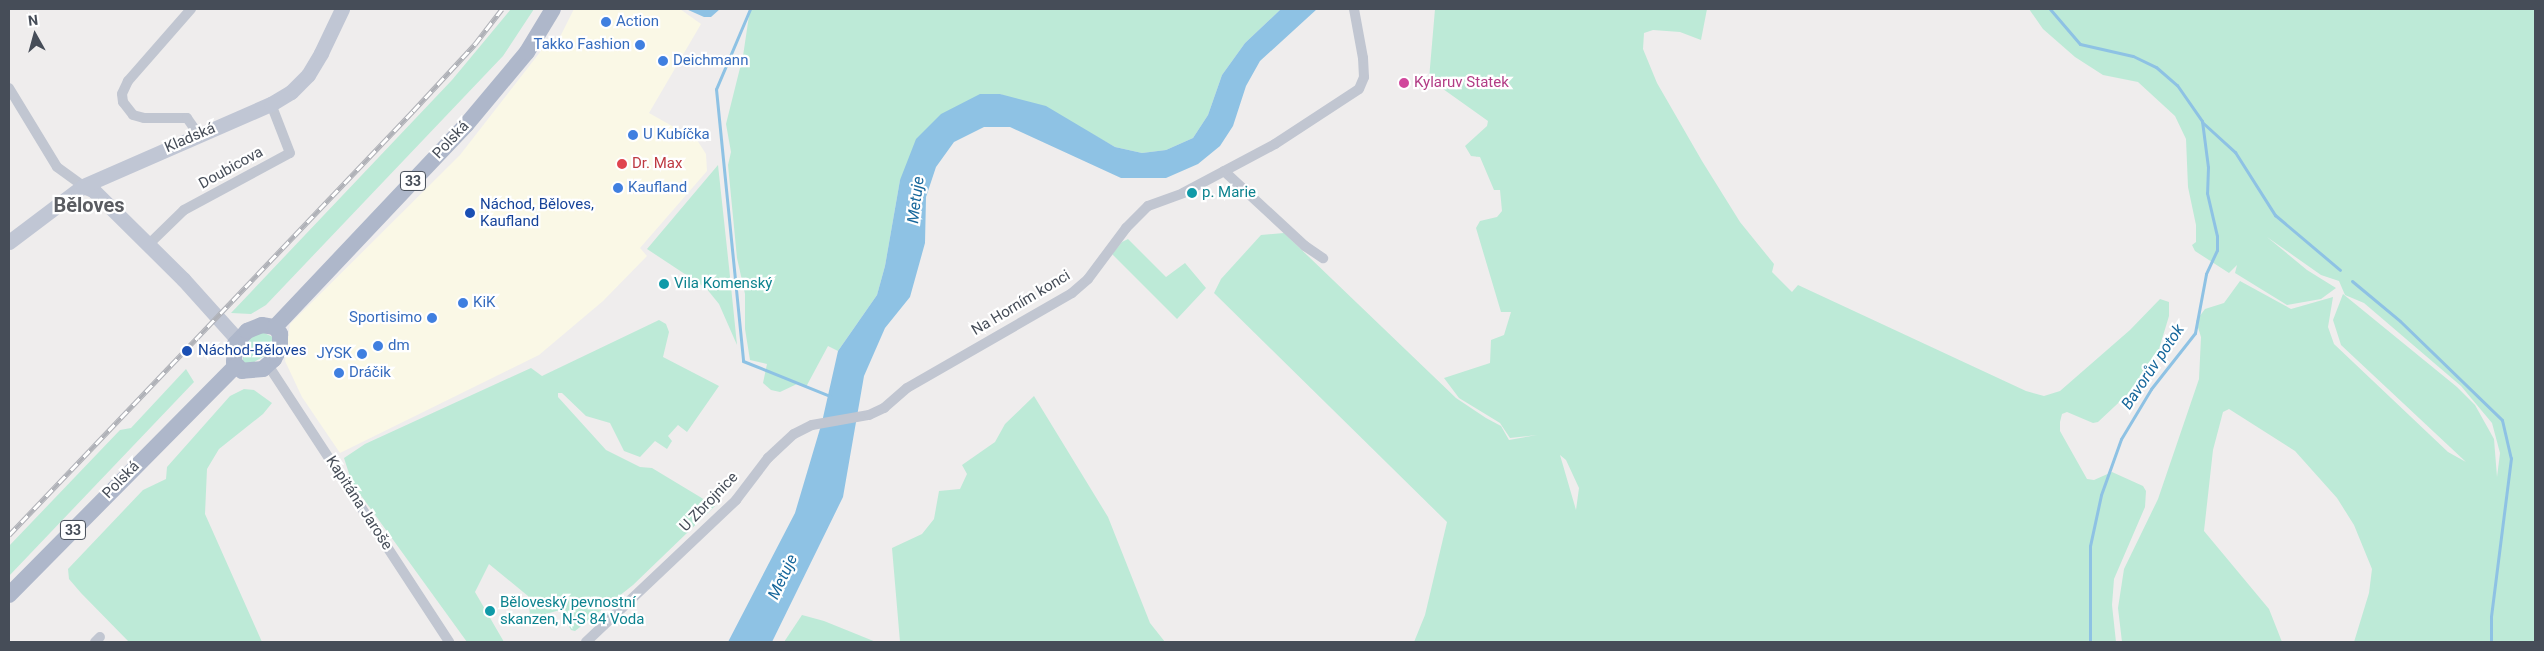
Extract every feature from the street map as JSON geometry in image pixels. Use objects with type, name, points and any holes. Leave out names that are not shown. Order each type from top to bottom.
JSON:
[{"type":"main road","name":"Kladská","points":[[9,242],[63,197],[82,186],[198,134],[271,104],[291,92],[308,75],[342,9]]},
{"type":"main road","name":"Polská","points":[[275,327],[466,125],[527,52],[553,9]]},
{"type":"main road","points":[[82,186],[93,190],[218,316],[238,340]]},
{"type":"main road","points":[[255,326],[275,327],[280,334],[280,348],[268,365],[248,373],[236,366],[233,356],[238,340],[255,326]]},
{"type":"main road","name":"Polská","points":[[9,595],[236,366]]},
{"type":"street","points":[[191,9],[128,81],[122,94],[123,102],[133,115],[144,118],[187,118],[198,134]]},
{"type":"street","name":"Na Horním konci","points":[[869,415],[884,408],[907,388],[1072,293],[1088,279],[1137,215],[1148,206],[1224,171],[1275,144],[1358,89],[1363,68],[1354,9]]},
{"type":"street","points":[[9,88],[57,167],[82,186]]},
{"type":"street","name":"Doubicova","points":[[148,245],[184,210],[290,153],[271,104]]},
{"type":"street","points":[[1224,171],[1305,246],[1322,258]]},
{"type":"street","name":"Kapitána Jaroše","points":[[268,365],[449,642]]},
{"type":"street","name":"U Zbrojnice","points":[[586,642],[736,500],[768,458],[794,434],[812,425],[869,415]]},
{"type":"shaded area","points":[[574,9],[680,9],[701,24],[649,113],[697,140],[706,154],[707,171],[640,248],[647,256],[603,301],[539,355],[340,453],[302,397],[285,361],[290,324],[460,155],[544,47],[554,49]]},
{"type":"green space","points":[[511,9],[534,9],[503,56],[266,305],[251,314],[231,313],[452,80]]},
{"type":"green space","points":[[750,9],[1281,9],[1245,43],[1222,75],[1208,115],[1193,138],[1166,150],[1142,153],[1115,147],[1083,129],[1000,94],[900,180],[885,266],[877,295],[838,351],[828,346],[806,387],[797,384],[780,392],[771,390],[763,383],[767,364],[750,360],[745,329],[745,294],[737,258],[728,165],[731,152],[726,124],[743,56]]},
{"type":"green space","points":[[1435,9],[1707,9],[1701,40],[1680,32],[1653,30],[1644,33],[1643,49],[1657,83],[1702,161],[1740,222],[1774,264],[1772,272],[1792,292],[1798,285],[2026,391],[2044,396],[2060,391],[2130,330],[2160,299],[2169,302],[2169,316],[2159,349],[2130,392],[2098,422],[2093,423],[2067,412],[2062,414],[2060,422],[2060,431],[2087,479],[2094,480],[2112,472],[2143,486],[2146,491],[2145,507],[2114,579],[2112,605],[2116,642],[1414,642],[1425,615],[1447,522],[1214,293],[1221,279],[1261,235],[1284,233],[1456,398],[1501,426],[1509,440],[1537,435],[1510,438],[1500,423],[1459,398],[1444,378],[1490,363],[1491,340],[1504,335],[1511,312],[1501,312],[1476,228],[1480,221],[1497,217],[1502,211],[1500,190],[1494,190],[1480,157],[1471,156],[1465,146],[1487,126],[1488,121],[1429,79]],"holes":[[[1560,455],[1566,460],[1579,488],[1576,510]]]},
{"type":"green space","points":[[2029,9],[2535,9],[2535,642],[2354,642],[2369,593],[2372,569],[2354,525],[2337,498],[2295,451],[2229,409],[2223,412],[2213,450],[2204,531],[2269,609],[2282,642],[2122,642],[2118,608],[2124,569],[2158,499],[2199,379],[2201,337],[2196,321],[2205,309],[2224,303],[2240,281],[2291,309],[2333,297],[2328,327],[2334,344],[2448,452],[2466,462],[2341,345],[2333,320],[2343,294],[2457,387],[2475,405],[2494,439],[2497,477],[2500,453],[2492,423],[2461,386],[2364,303],[2345,295],[2339,281],[2321,275],[2267,237],[2307,270],[2336,288],[2321,299],[2287,305],[2235,273],[2237,265],[2229,273],[2195,251],[2192,245],[2196,242],[2196,225],[2188,187],[2186,139],[2175,116],[2138,82],[2103,75],[2075,57],[2043,29]]},
{"type":"green space","points":[[718,165],[737,345],[719,304],[706,288],[647,249]]},
{"type":"green space","points":[[1128,239],[1166,277],[1185,263],[1206,288],[1177,319],[1112,254],[1122,242]]},
{"type":"green space","points":[[659,320],[666,324],[669,332],[663,357],[719,386],[687,432],[678,425],[668,436],[672,441],[667,449],[655,441],[640,457],[624,451],[610,423],[586,416],[562,393],[558,393],[558,397],[606,450],[640,467],[652,468],[715,506],[633,585],[575,631],[571,630],[560,610],[535,617],[530,615],[528,596],[489,564],[475,592],[504,642],[467,642],[352,483],[344,458],[365,444],[531,368],[542,376]]},
{"type":"green space","points":[[262,332],[273,337],[268,354],[249,365],[243,362],[243,348],[252,337]]},
{"type":"green space","points":[[186,369],[194,382],[9,576],[9,546],[120,430],[131,428]]},
{"type":"green space","points":[[244,389],[254,390],[272,403],[263,414],[219,449],[207,469],[205,514],[262,642],[129,642],[69,579],[68,569],[143,490],[166,479],[167,467],[230,396]]},
{"type":"green space","points":[[1034,396],[1108,517],[1150,623],[1165,642],[900,642],[892,548],[922,534],[934,519],[939,491],[960,489],[967,474],[962,465],[995,442],[1005,424]]},
{"type":"green space","points":[[802,615],[824,621],[876,642],[784,642]]},
{"type":"water","points":[[686,9],[720,9],[711,17],[704,17]]},
{"type":"water","name":"Metuje","points":[[1281,9],[1317,9],[1260,61],[1246,86],[1233,126],[1220,146],[1198,164],[1166,178],[1121,178],[1010,127],[984,127],[954,142],[936,167],[926,197],[925,243],[910,297],[885,328],[864,376],[843,497],[772,642],[728,642],[795,513],[822,422],[838,351],[877,295],[885,266],[900,180],[916,139],[941,114],[980,94],[1000,94],[1046,106],[1115,147],[1142,153],[1166,150],[1193,138],[1208,115],[1222,75],[1245,43]]},
{"type":"waterway","points":[[750,9],[716,89],[743,361],[830,396]]},
{"type":"waterway","name":"Bavorův potok","points":[[2050,9],[2080,44],[2133,56],[2156,67],[2177,85],[2202,121],[2208,167],[2207,193],[2217,236],[2217,250],[2206,274],[2195,333],[2151,389],[2121,439],[2101,495],[2090,546],[2090,642]]},
{"type":"waterway","points":[[2202,122],[2235,152],[2275,215],[2340,270]]},
{"type":"waterway","points":[[2352,281],[2400,321],[2502,420],[2511,458],[2491,617],[2491,642]]},
{"type":"railway","points":[[9,535],[413,111],[475,44],[502,9]]},
{"type":"place","name":"Action","points":[[606,22]]},
{"type":"place","name":"Takko Fashion","points":[[640,45]]},
{"type":"place","name":"Deichmann","points":[[663,61]]},
{"type":"place","name":"Kylaruv Statek","points":[[1404,83]]},
{"type":"place","name":"U Kubíčka","points":[[633,135]]},
{"type":"place","name":"Dr. Max","points":[[622,164]]},
{"type":"place","name":"Kaufland","points":[[618,188]]},
{"type":"place","name":"p. Marie","points":[[1192,193]]},
{"type":"place","name":"Náchod, Běloves, Kaufland","points":[[470,213]]},
{"type":"place","name":"Vila Komenský","points":[[664,284]]},
{"type":"place","name":"KiK","points":[[463,303]]},
{"type":"place","name":"Sportisimo","points":[[432,318]]},
{"type":"place","name":"dm","points":[[378,346]]},
{"type":"place","name":"Náchod-Běloves","points":[[187,351]]},
{"type":"place","name":"JYSK","points":[[362,354]]},
{"type":"place","name":"Dráčik","points":[[339,373]]},
{"type":"place","name":"Běloveský pevnostní skanzen, N-S 84 Voda","points":[[490,611]]},
{"type":"district","name":"Běloves","points":[[89,205]]}]
